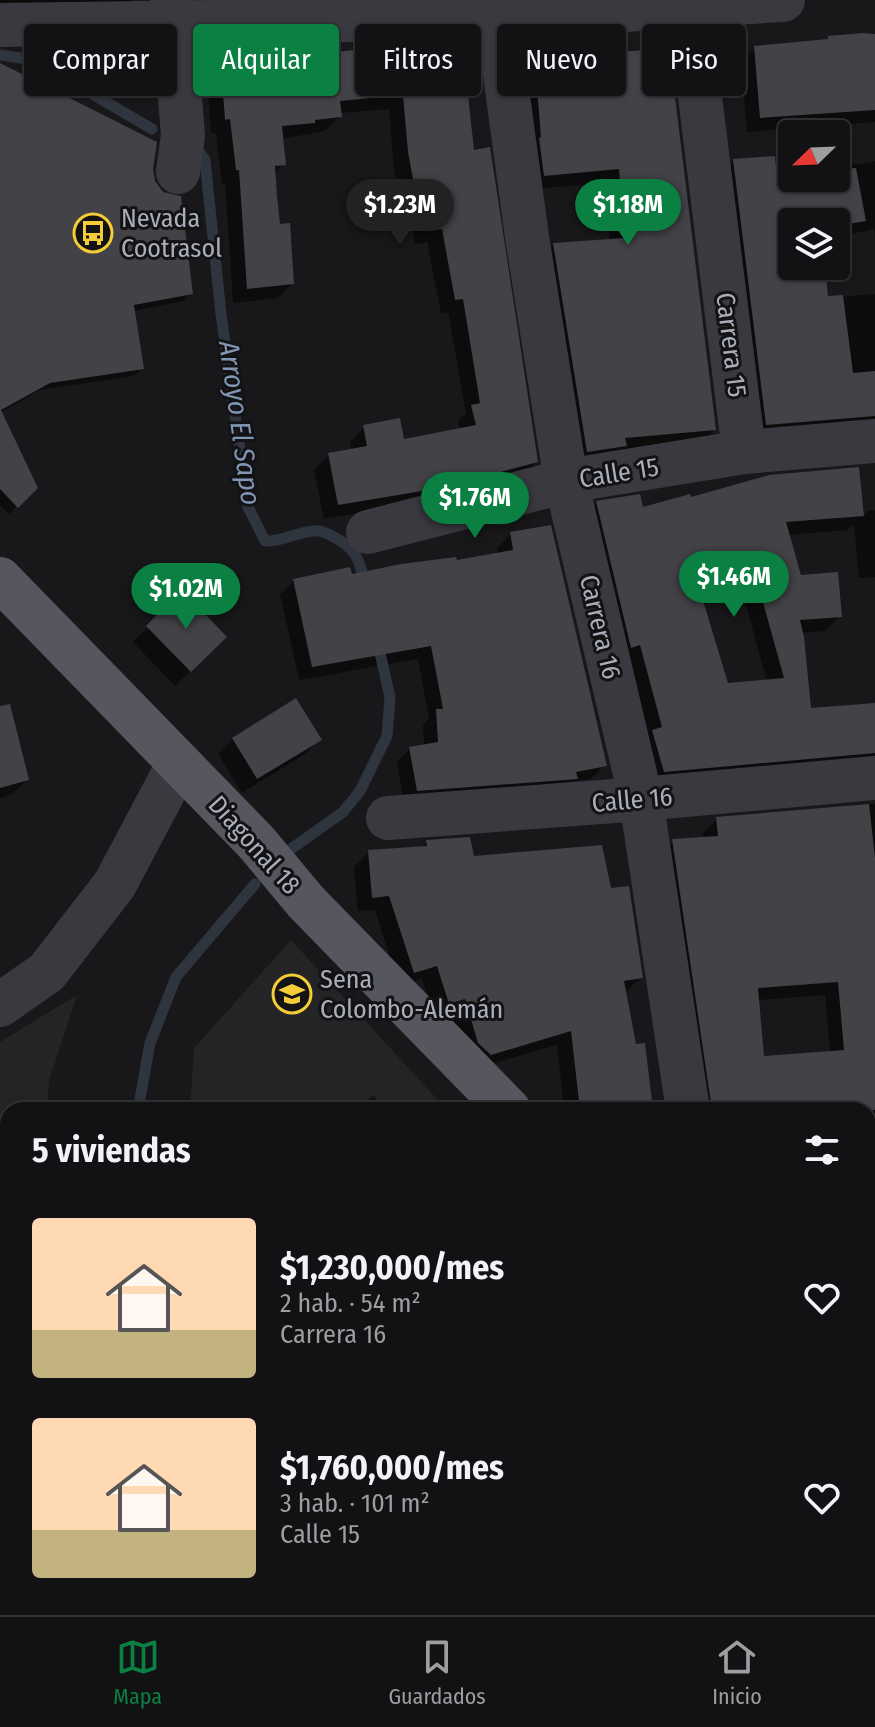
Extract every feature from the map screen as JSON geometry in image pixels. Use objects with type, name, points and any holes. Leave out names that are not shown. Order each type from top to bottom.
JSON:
[{"type":"main road","name":"Diagonal 18","points":[[0,579],[256,842],[293,889],[501,1102]]},
{"type":"street","points":[[0,25],[173,11],[496,9],[783,0]]},
{"type":"street","name":"Carrera 15","points":[[688,4],[744,452]]},
{"type":"street","name":"Carrera 16","points":[[496,9],[527,237],[566,481],[641,799],[687,1102]]},
{"type":"street","points":[[173,11],[180,154]]},
{"type":"street","name":"Calle 15","points":[[368,532],[566,481],[744,452],[875,441]]},
{"type":"street","points":[[0,1005],[47,972],[115,884],[179,763]]},
{"type":"street","name":"Calle 16","points":[[388,818],[875,778]]},
{"type":"shaded area","name":"Sena Colombo-Alemán","points":[[291,940],[440,1102],[191,1102],[194,1048]]},
{"type":"shaded area","points":[[77,995],[49,1081],[48,1102],[0,1102],[0,1042]]},
{"type":"building","points":[[875,34],[875,110],[760,118],[754,46]]},
{"type":"building","points":[[355,50],[355,96],[392,96],[340,101],[342,117],[282,126],[286,165],[275,166],[277,196],[280,224],[290,223],[294,284],[247,289],[239,170],[236,170],[230,119],[225,120],[223,96],[339,96],[339,52]]},
{"type":"building","points":[[642,50],[642,96],[675,96],[716,430],[625,438],[627,446],[587,452],[553,243],[624,238],[619,169],[544,176],[538,96],[626,96],[626,52]]},
{"type":"building","name":"Nevada Cootrasol","points":[[0,63],[24,75],[24,96],[66,96],[157,142],[153,169],[155,181],[163,192],[181,196],[193,294],[134,305],[144,369],[50,383],[1,410],[38,488],[18,508],[0,489]]},
{"type":"building","points":[[403,96],[468,96],[474,150],[490,147],[538,462],[440,488],[338,505],[328,453],[367,446],[363,425],[400,418],[404,439],[476,425],[471,405],[480,403],[463,299],[455,300],[442,229],[429,231],[423,199],[417,200],[408,152]]},
{"type":"building","points":[[775,156],[778,192],[850,192],[850,169],[856,168],[866,221],[850,224],[850,208],[778,208],[778,280],[826,280],[828,296],[843,295],[853,373],[875,371],[875,416],[766,425],[733,159]]},
{"type":"building","points":[[859,467],[864,516],[786,522],[801,575],[838,572],[842,617],[800,620],[811,708],[875,703],[875,753],[664,772],[652,730],[662,727],[640,645],[631,648],[596,501],[640,494],[643,507],[769,475]],"holes":[[[751,559],[784,678],[728,683],[695,574]]]},
{"type":"building","points":[[551,525],[607,766],[576,772],[578,779],[417,791],[409,747],[438,742],[436,709],[443,709],[431,646],[312,667],[293,579],[350,567],[352,574],[401,564],[456,557],[457,560],[513,550],[510,532]]},
{"type":"building","points":[[182,590],[227,637],[191,672],[146,626]]},
{"type":"building","points":[[296,698],[322,740],[257,779],[232,738]]},
{"type":"building","points":[[10,704],[29,780],[0,788],[0,706]]},
{"type":"building","points":[[869,804],[875,858],[875,1102],[711,1102],[672,839],[718,836],[716,817]],"holes":[[[838,982],[844,1050],[764,1056],[758,988]]]},
{"type":"building","points":[[470,837],[474,856],[602,845],[611,888],[629,886],[643,978],[624,981],[636,1044],[645,1043],[652,1102],[579,1102],[571,1031],[491,1055],[478,1043],[465,999],[449,1004],[437,966],[414,973],[389,896],[372,898],[368,850],[427,846],[426,840]]},
{"type":"waterway","name":"Arroyo El Sapo","points":[[0,55],[34,60],[152,129]]},
{"type":"waterway","name":"Arroyo El Sapo","points":[[197,148],[205,160],[221,314],[248,507],[265,541],[316,531],[340,540],[355,555],[365,584]]},
{"type":"waterway","name":"Arroyo El Sapo","points":[[284,854],[343,812],[360,791],[387,736],[390,697],[378,644]]},
{"type":"waterway","name":"Arroyo El Sapo","points":[[139,1102],[150,1043],[176,977],[255,884]]},
{"type":"place","name":"Nevada Cootrasol","points":[[93,233]]},
{"type":"place","name":"Sena Colombo-Alemán","points":[[292,994]]}]
